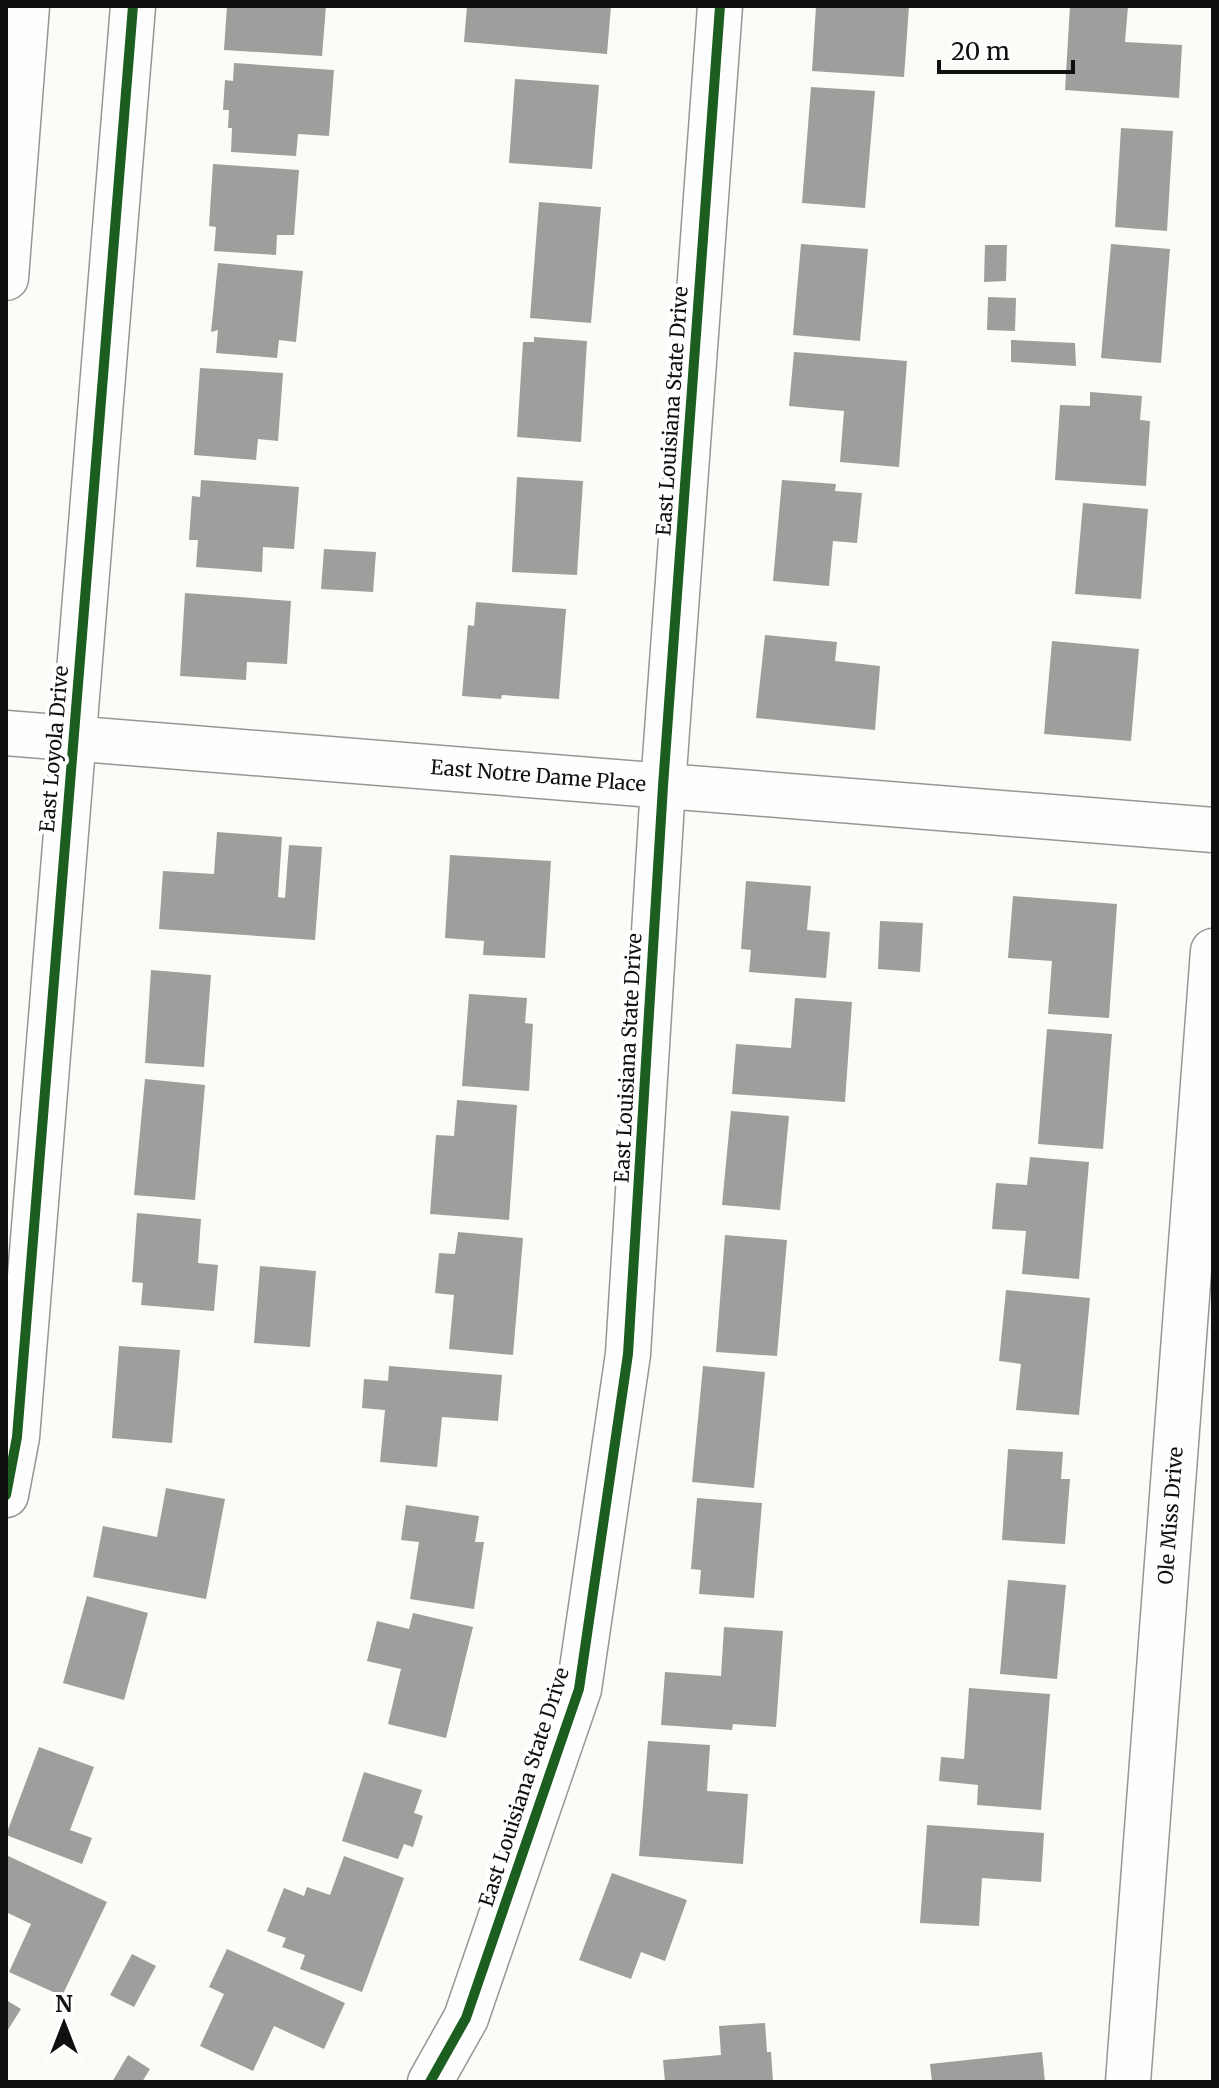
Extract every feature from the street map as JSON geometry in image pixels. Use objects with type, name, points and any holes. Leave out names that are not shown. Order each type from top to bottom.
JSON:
[{"type":"street","points":[[6,278],[27,6]]},
{"type":"street","name":"East Loyola Drive","points":[[6,1495],[17,1437],[133,6]]},
{"type":"street","name":"East Louisiana State Drive","points":[[430,2082],[466,2018],[579,1689],[628,1354],[663,786],[720,6]]},
{"type":"street","name":"East Notre Dame Place","points":[[6,733],[1213,830]]},
{"type":"street","name":"Ole Miss Drive","points":[[1128,2082],[1213,951]]},
{"type":"building","points":[[227,6],[326,6],[322,56],[224,50]]},
{"type":"building","points":[[467,6],[611,6],[607,54],[464,42]]},
{"type":"building","points":[[816,6],[909,6],[904,77],[812,71]]},
{"type":"building","points":[[1070,6],[1128,6],[1125,42],[1182,45],[1179,98],[1065,90]]},
{"type":"building","points":[[234,63],[334,70],[329,136],[298,134],[296,156],[231,152],[229,110],[223,110],[225,80],[233,81]]},
{"type":"building","points":[[515,79],[599,85],[592,169],[509,163]]},
{"type":"building","points":[[811,87],[875,91],[865,208],[802,203]]},
{"type":"building","points":[[1121,128],[1173,131],[1167,231],[1115,227]]},
{"type":"building","points":[[213,164],[299,170],[294,235],[277,235],[276,255],[214,251],[216,227],[209,226]]},
{"type":"building","points":[[539,202],[601,207],[591,323],[530,318]]},
{"type":"building","points":[[801,244],[868,249],[860,341],[793,335]]},
{"type":"building","points":[[1111,244],[1170,249],[1161,363],[1101,358]]},
{"type":"building","points":[[985,245],[1007,245],[1006,281],[984,282]]},
{"type":"building","points":[[218,263],[303,271],[296,342],[279,340],[277,358],[216,353],[218,330],[211,332]]},
{"type":"building","points":[[988,297],[1016,298],[1015,331],[987,330]]},
{"type":"building","points":[[534,337],[587,341],[581,442],[517,437],[523,342],[534,342]]},
{"type":"building","points":[[1011,340],[1075,343],[1076,366],[1011,362]]},
{"type":"building","points":[[794,352],[907,361],[899,467],[840,462],[844,411],[789,406]]},
{"type":"building","points":[[200,368],[283,373],[278,441],[258,439],[256,460],[194,455]]},
{"type":"building","points":[[1090,392],[1142,396],[1140,420],[1150,421],[1146,486],[1055,480],[1060,405],[1090,406]]},
{"type":"building","points":[[517,477],[583,481],[577,575],[512,572]]},
{"type":"building","points":[[201,480],[299,487],[294,549],[263,547],[262,572],[196,567],[198,540],[189,540],[192,496],[200,497]]},
{"type":"building","points":[[782,480],[836,484],[835,491],[862,493],[857,543],[833,541],[829,586],[773,581]]},
{"type":"building","points":[[1083,503],[1148,509],[1141,599],[1075,594]]},
{"type":"building","points":[[324,549],[376,552],[373,592],[321,589]]},
{"type":"building","points":[[185,593],[291,601],[287,664],[247,662],[246,680],[180,676]]},
{"type":"building","points":[[476,602],[566,609],[559,699],[462,696],[468,625],[474,626]]},
{"type":"building","points":[[765,635],[837,642],[835,661],[880,666],[875,730],[756,718]]},
{"type":"building","points":[[1052,641],[1139,649],[1131,741],[1044,734]]},
{"type":"building","points":[[217,832],[282,837],[278,897],[285,898],[289,845],[322,847],[315,940],[159,929],[163,871],[214,874]]},
{"type":"building","points":[[450,855],[551,861],[545,958],[483,955],[484,941],[445,938]]},
{"type":"building","points":[[746,881],[811,886],[807,930],[830,932],[826,978],[749,972],[751,950],[741,949]]},
{"type":"building","points":[[1013,896],[1117,904],[1109,1018],[1048,1014],[1052,961],[1008,958]]},
{"type":"building","points":[[880,921],[923,923],[920,972],[878,969]]},
{"type":"building","points":[[151,970],[211,975],[204,1067],[145,1063]]},
{"type":"building","points":[[469,994],[527,998],[525,1023],[533,1024],[529,1091],[462,1086]]},
{"type":"building","points":[[795,998],[852,1002],[845,1102],[732,1094],[736,1044],[791,1048]]},
{"type":"building","points":[[1047,1029],[1112,1034],[1103,1149],[1038,1144]]},
{"type":"building","points":[[145,1079],[205,1085],[195,1200],[134,1195]]},
{"type":"building","points":[[457,1100],[517,1105],[509,1220],[430,1214],[436,1135],[454,1136]]},
{"type":"building","points":[[731,1111],[789,1116],[780,1210],[722,1205]]},
{"type":"building","points":[[1030,1157],[1089,1162],[1079,1279],[1022,1274],[1026,1231],[992,1229],[996,1183],[1027,1185]]},
{"type":"building","points":[[137,1213],[201,1219],[198,1263],[218,1265],[214,1311],[141,1305],[143,1283],[132,1282]]},
{"type":"building","points":[[458,1232],[523,1238],[513,1355],[449,1349],[454,1295],[435,1293],[439,1253],[455,1254]]},
{"type":"building","points":[[725,1235],[787,1240],[777,1356],[716,1352]]},
{"type":"building","points":[[260,1266],[316,1271],[310,1347],[254,1343]]},
{"type":"building","points":[[1006,1290],[1090,1298],[1079,1415],[1016,1410],[1021,1364],[999,1361]]},
{"type":"building","points":[[119,1346],[180,1350],[172,1443],[112,1438]]},
{"type":"building","points":[[389,1366],[502,1375],[498,1421],[442,1417],[437,1467],[380,1462],[385,1410],[362,1408],[364,1379],[388,1381]]},
{"type":"building","points":[[703,1366],[765,1372],[754,1488],[692,1482]]},
{"type":"building","points":[[1008,1449],[1063,1452],[1061,1479],[1070,1479],[1065,1544],[1002,1540]]},
{"type":"building","points":[[166,1488],[225,1499],[206,1599],[93,1577],[103,1526],[157,1537]]},
{"type":"building","points":[[697,1498],[762,1503],[754,1598],[699,1594],[701,1570],[691,1569]]},
{"type":"building","points":[[406,1505],[479,1516],[475,1542],[484,1542],[474,1609],[410,1599],[419,1542],[401,1540]]},
{"type":"building","points":[[1008,1580],[1066,1585],[1057,1679],[1000,1674]]},
{"type":"building","points":[[87,1596],[148,1613],[124,1700],[63,1683]]},
{"type":"building","points":[[413,1613],[473,1627],[446,1738],[388,1724],[401,1669],[367,1661],[377,1621],[409,1629]]},
{"type":"building","points":[[724,1627],[783,1631],[776,1727],[733,1724],[732,1730],[661,1725],[665,1672],[721,1676]]},
{"type":"building","points":[[969,1688],[1050,1694],[1041,1810],[977,1805],[978,1785],[939,1781],[941,1757],[964,1759]]},
{"type":"building","points":[[648,1741],[710,1745],[707,1791],[748,1794],[743,1864],[639,1856]]},
{"type":"building","points":[[39,1747],[94,1767],[70,1830],[92,1838],[82,1864],[6,1835]]},
{"type":"building","points":[[364,1772],[422,1790],[414,1813],[423,1816],[413,1847],[404,1844],[398,1859],[342,1841]]},
{"type":"building","points":[[927,1825],[1044,1833],[1041,1882],[982,1878],[979,1926],[920,1923]]},
{"type":"building","points":[[6,1855],[107,1902],[62,1996],[9,1972],[31,1924],[6,1912]]},
{"type":"building","points":[[344,1856],[404,1878],[362,1992],[300,1969],[305,1955],[282,1947],[286,1938],[267,1931],[284,1888],[304,1896],[307,1887],[330,1895]]},
{"type":"building","points":[[612,1873],[687,1900],[665,1961],[641,1952],[631,1979],[579,1960]]},
{"type":"building","points":[[227,1949],[345,2003],[324,2049],[274,2026],[253,2071],[200,2046],[224,1994],[209,1987]]},
{"type":"building","points":[[132,1954],[156,1966],[134,2007],[110,1995]]},
{"type":"building","points":[[6,2000],[21,2009],[6,2033]]},
{"type":"building","points":[[765,2023],[773,2082],[665,2082],[663,2060],[721,2055],[719,2026]]},
{"type":"building","points":[[1042,2052],[1045,2082],[932,2082],[930,2064]]},
{"type":"building","points":[[128,2055],[150,2069],[142,2082],[112,2082]]},
{"type":"cycle path","points":[[6,1495],[17,1437],[133,6]]},
{"type":"cycle path","points":[[430,2082],[466,2018],[579,1689],[628,1354],[663,786],[720,6]]}]
